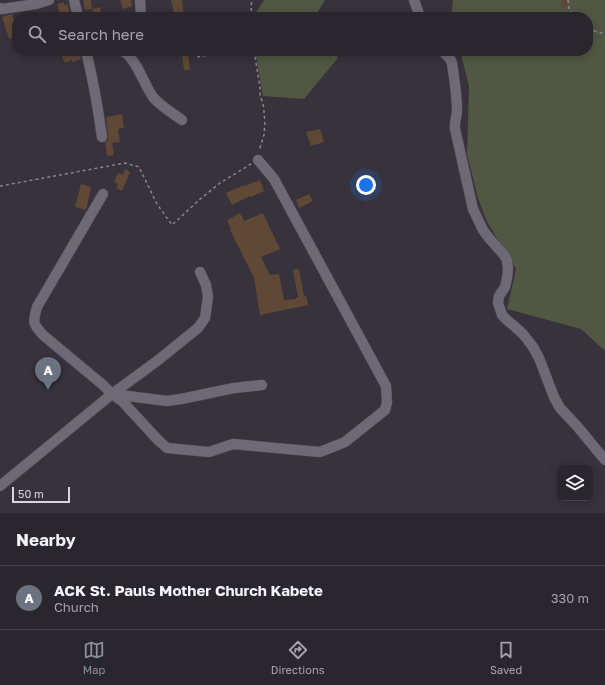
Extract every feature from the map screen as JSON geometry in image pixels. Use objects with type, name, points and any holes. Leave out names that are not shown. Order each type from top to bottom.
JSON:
[{"type":"street","points":[[0,8],[2,9],[36,4],[50,0]]},
{"type":"street","points":[[74,0],[77,12]]},
{"type":"street","points":[[140,0],[141,12]]},
{"type":"street","points":[[414,0],[418,12]]},
{"type":"street","points":[[87,56],[99,111],[102,137]]},
{"type":"street","points":[[128,56],[154,98],[182,120]]},
{"type":"street","points":[[448,56],[451,59],[452,63],[456,90],[457,111],[454,123],[473,209],[483,230],[507,260],[507,278],[505,287],[499,296],[498,303],[502,315],[523,334],[539,358],[554,397],[560,408],[605,460]]},
{"type":"street","points":[[102,194],[37,307],[34,319],[35,327],[122,402],[167,448],[209,452],[233,444],[320,452],[345,442],[385,410],[387,402],[386,386],[274,179],[258,160]]},
{"type":"street","points":[[0,486],[112,394],[157,361],[198,328],[205,318],[208,297],[206,285],[200,272]]},
{"type":"street","points":[[112,394],[167,401],[262,384]]},
{"type":"path","points":[[252,0],[252,12]]},
{"type":"path","points":[[568,0],[569,9],[571,12]]},
{"type":"path","points":[[593,30],[605,34]]},
{"type":"path","points":[[0,186],[125,163],[139,167],[157,204],[172,225],[220,183],[258,160],[264,134],[265,121],[255,56]]},
{"type":"green space","points":[[264,0],[325,0],[318,12],[256,12]]},
{"type":"green space","points":[[453,0],[605,0],[605,351],[581,329],[507,309],[516,269],[487,222],[478,198],[467,154],[469,86],[461,56],[593,56],[593,12],[452,12]]},
{"type":"green space","points":[[256,56],[337,56],[338,58],[304,99],[263,96]]},
{"type":"building","points":[[83,0],[91,0],[92,9],[85,10]]},
{"type":"building","points":[[120,0],[131,0],[132,6],[123,9]]},
{"type":"building","points":[[171,0],[182,0],[183,12],[174,12]]},
{"type":"building","points":[[561,0],[568,0],[568,6],[562,7]]},
{"type":"building","points":[[64,2],[64,5],[67,4],[69,12],[59,12],[57,4]]},
{"type":"building","points":[[100,7],[101,12],[93,12],[92,9]]},
{"type":"building","points":[[12,14],[12,38],[9,39],[2,17]]},
{"type":"building","points":[[62,56],[80,56],[81,59],[72,62],[72,60],[65,63]]},
{"type":"building","points":[[182,56],[188,56],[190,70],[184,70]]},
{"type":"building","points":[[122,114],[124,128],[118,129],[120,142],[112,143],[114,155],[107,156],[105,142],[108,140],[106,117]]},
{"type":"building","points":[[320,129],[324,142],[311,146],[306,132]]},
{"type":"building","points":[[125,169],[130,172],[122,191],[116,188],[118,184],[114,182],[118,173],[123,175]]},
{"type":"building","points":[[260,180],[264,191],[232,205],[226,193]]},
{"type":"building","points":[[81,184],[91,187],[86,210],[75,207]]},
{"type":"building","points":[[309,194],[313,201],[299,208],[296,200]]},
{"type":"building","points":[[240,213],[244,221],[263,213],[280,249],[261,257],[270,275],[279,274],[284,300],[296,299],[298,297],[293,270],[299,269],[304,296],[306,295],[308,305],[260,315],[254,278],[230,230],[231,229],[227,220]]},
{"type":"place","name":"ACK St. Pauls Mother Church Kabete","points":[[48,390]]}]
